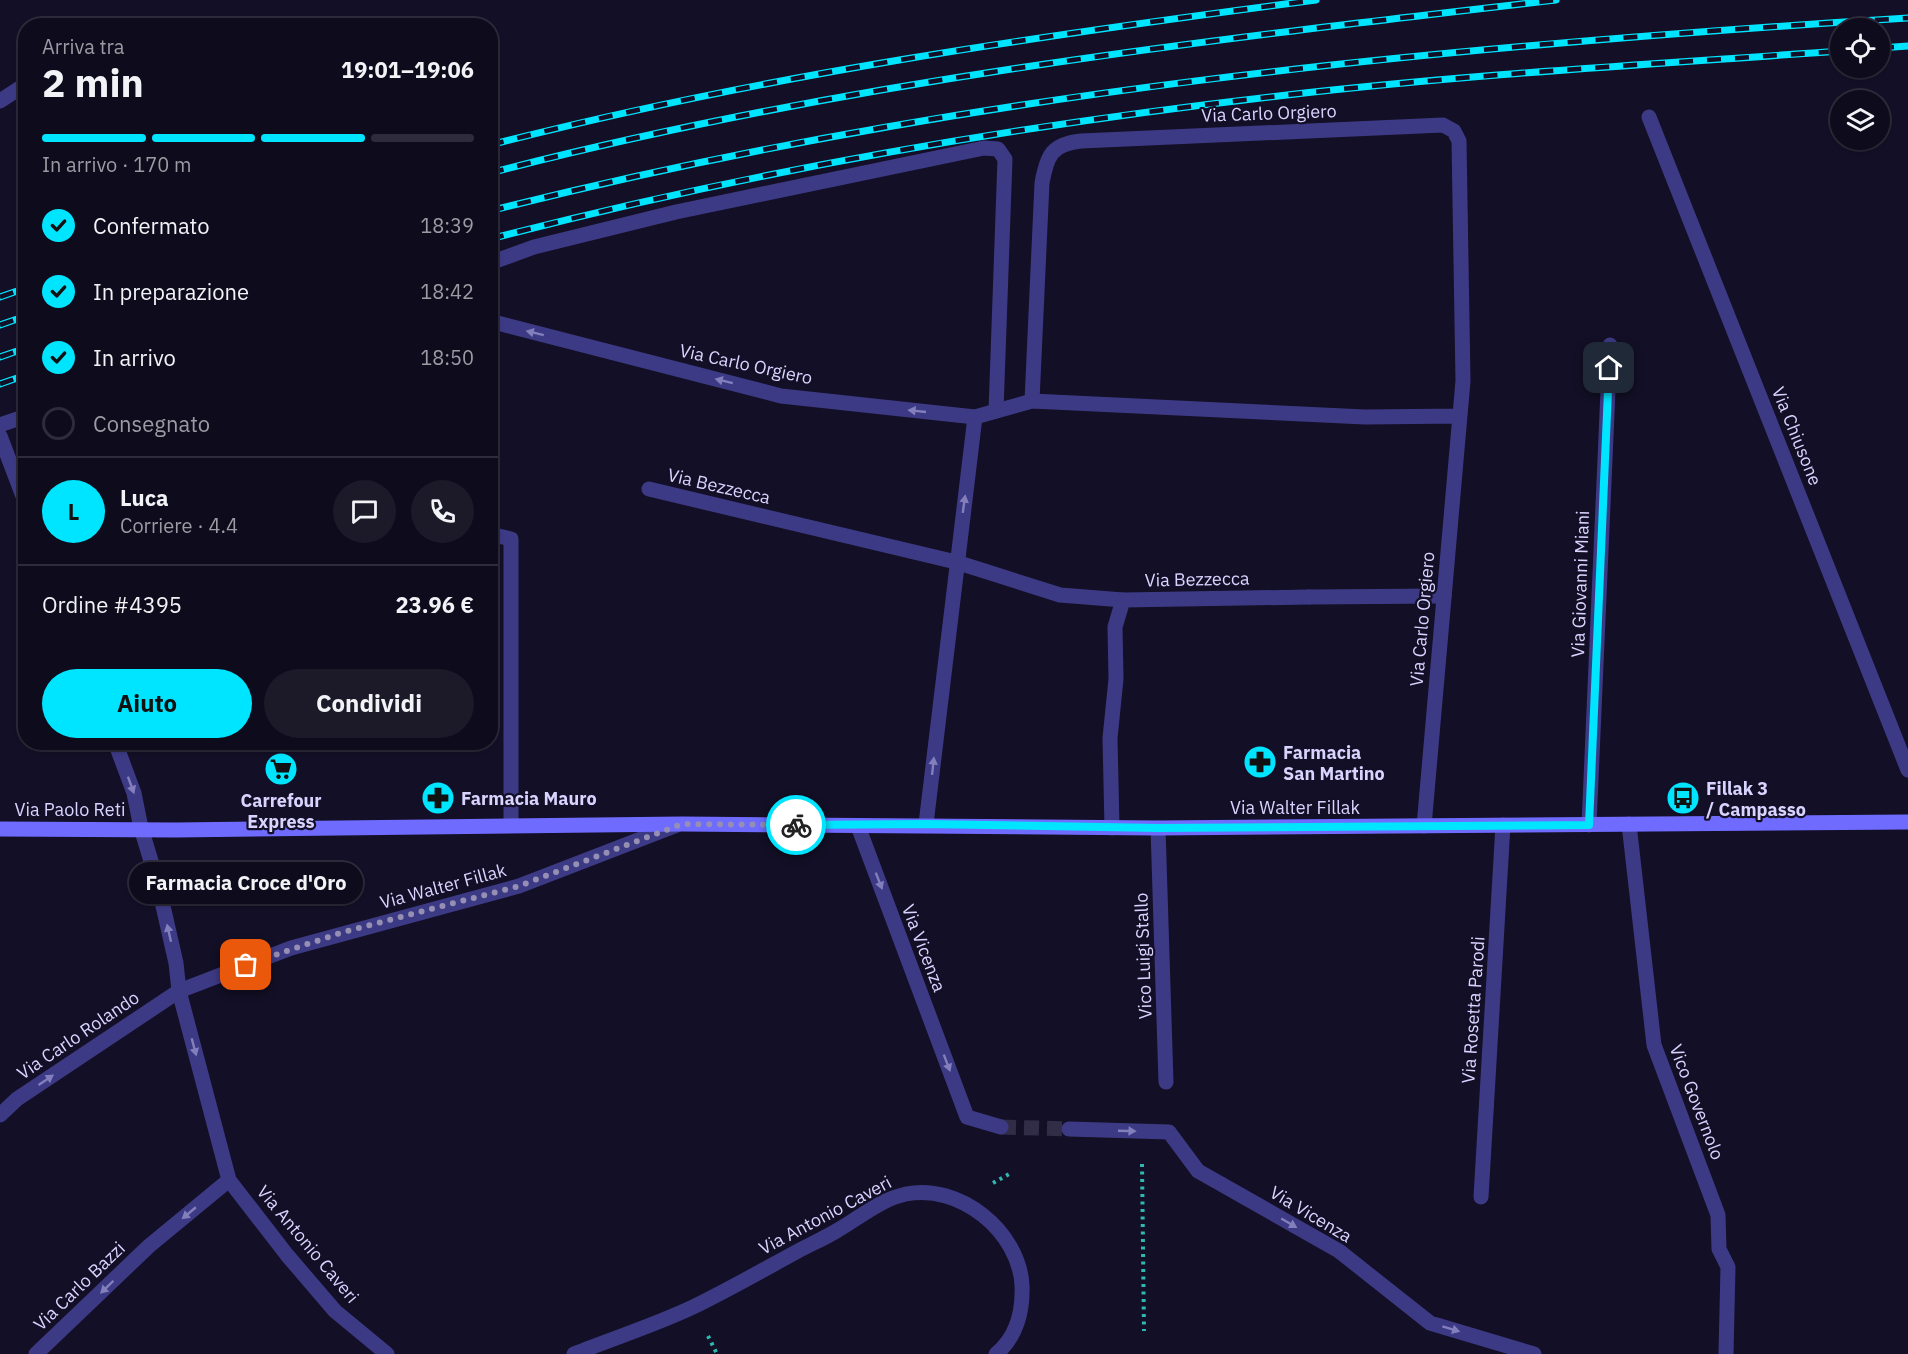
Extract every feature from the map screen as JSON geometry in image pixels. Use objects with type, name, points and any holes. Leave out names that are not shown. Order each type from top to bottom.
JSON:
[{"type":"main road","name":"Via Walter Fillak","points":[[141,828],[682,824],[858,826],[926,824],[1158,828],[1908,822]]},
{"type":"main road","name":"Via Paolo Reti","points":[[0,829],[141,828]]},
{"type":"street","points":[[0,101],[18,89]]},
{"type":"street","name":"Via Chiusone","points":[[1649,117],[1908,770]]},
{"type":"street","name":"Via Carlo Orgiero","points":[[1032,401],[1042,183],[1046,163],[1055,148],[1066,142],[1081,141],[1443,125],[1454,130],[1459,141],[1462,381],[1424,826]]},
{"type":"street","points":[[498,260],[534,247],[676,212],[984,148],[999,149],[1005,159],[996,411]]},
{"type":"street","name":"Via Carlo Orgiero","points":[[498,323],[781,396],[975,417],[1032,401],[1365,417],[1460,416]]},
{"type":"street","name":"Via Giovanni Miani","points":[[1589,825],[1610,345]]},
{"type":"street","points":[[926,824],[975,417]]},
{"type":"street","points":[[0,424],[18,418]]},
{"type":"street","points":[[0,436],[18,483]]},
{"type":"street","name":"Via Bezzecca","points":[[649,489],[956,562],[1060,595],[1123,600],[1444,596]]},
{"type":"street","points":[[498,536],[511,539],[511,825]]},
{"type":"street","points":[[1112,828],[1110,738],[1116,679],[1115,627],[1123,600]]},
{"type":"street","name":"Via Antonio Caveri","points":[[118,750],[134,793],[141,828],[158,884],[176,963],[179,991],[229,1180],[287,1255],[335,1311],[387,1354]]},
{"type":"street","name":"Via Walter Fillak","points":[[179,991],[291,948],[519,886],[682,824]]},
{"type":"street","name":"Vico Governolo","points":[[1629,824],[1654,1045],[1718,1215],[1719,1249],[1728,1267],[1726,1354]]},
{"type":"street","name":"Via Rosetta Parodi","points":[[1481,1197],[1503,825]]},
{"type":"street","name":"Via Vicenza","points":[[858,826],[967,1117],[1001,1127]]},
{"type":"street","name":"Vico Luigi Stallo","points":[[1158,828],[1166,1082]]},
{"type":"street","name":"Via Carlo Rolando","points":[[0,1115],[17,1099],[179,991]]},
{"type":"street","name":"Via Vicenza","points":[[1069,1129],[1169,1132],[1198,1171],[1339,1251],[1430,1323],[1534,1354]]},
{"type":"street","name":"Via Carlo Bazzi","points":[[36,1354],[149,1246],[229,1180]]},
{"type":"street","name":"Via Antonio Caveri","points":[[574,1354],[693,1307],[836,1231],[882,1203],[906,1193],[933,1194],[959,1200],[978,1210],[996,1227],[1011,1252],[1021,1280],[1023,1306],[1014,1331],[996,1354]]},
{"type":"path","points":[[1141,1131],[1144,1331]]},
{"type":"tunnel","points":[[1001,1127],[1069,1129]]},
{"type":"railway","points":[[498,143],[592,120],[798,78],[1004,43],[1316,0]]},
{"type":"railway","points":[[498,171],[621,141],[754,113],[887,89],[1154,49],[1556,0]]},
{"type":"railway","points":[[498,209],[665,170],[840,135],[1017,106],[1194,81],[1550,44],[1908,18]]},
{"type":"railway","points":[[1890,47],[1908,46]]},
{"type":"railway","points":[[498,237],[786,171],[986,136],[1186,107],[1425,81],[1830,52]]},
{"type":"railway","points":[[0,297],[18,291]]},
{"type":"railway","points":[[0,325],[18,319]]},
{"type":"railway","points":[[0,357],[18,351]]},
{"type":"railway","points":[[0,384],[18,378]]},
{"type":"way so far","points":[[246,965],[340,933],[519,886],[682,824],[796,825]]},
{"type":"place","name":"Farmacia San Martino","points":[[1260,762]]},
{"type":"place","name":"Carrefour Express","points":[[281,769]]},
{"type":"place","name":"Farmacia Mauro","points":[[438,798]]},
{"type":"place","name":"Fillak 3 / Campasso","points":[[1683,798]]},
{"type":"place","name":"Farmacia Croce d'Oro","points":[[246,965]]},
{"type":"route","points":[[796,825],[926,824],[1112,828],[1589,825],[1609,368]]}]
